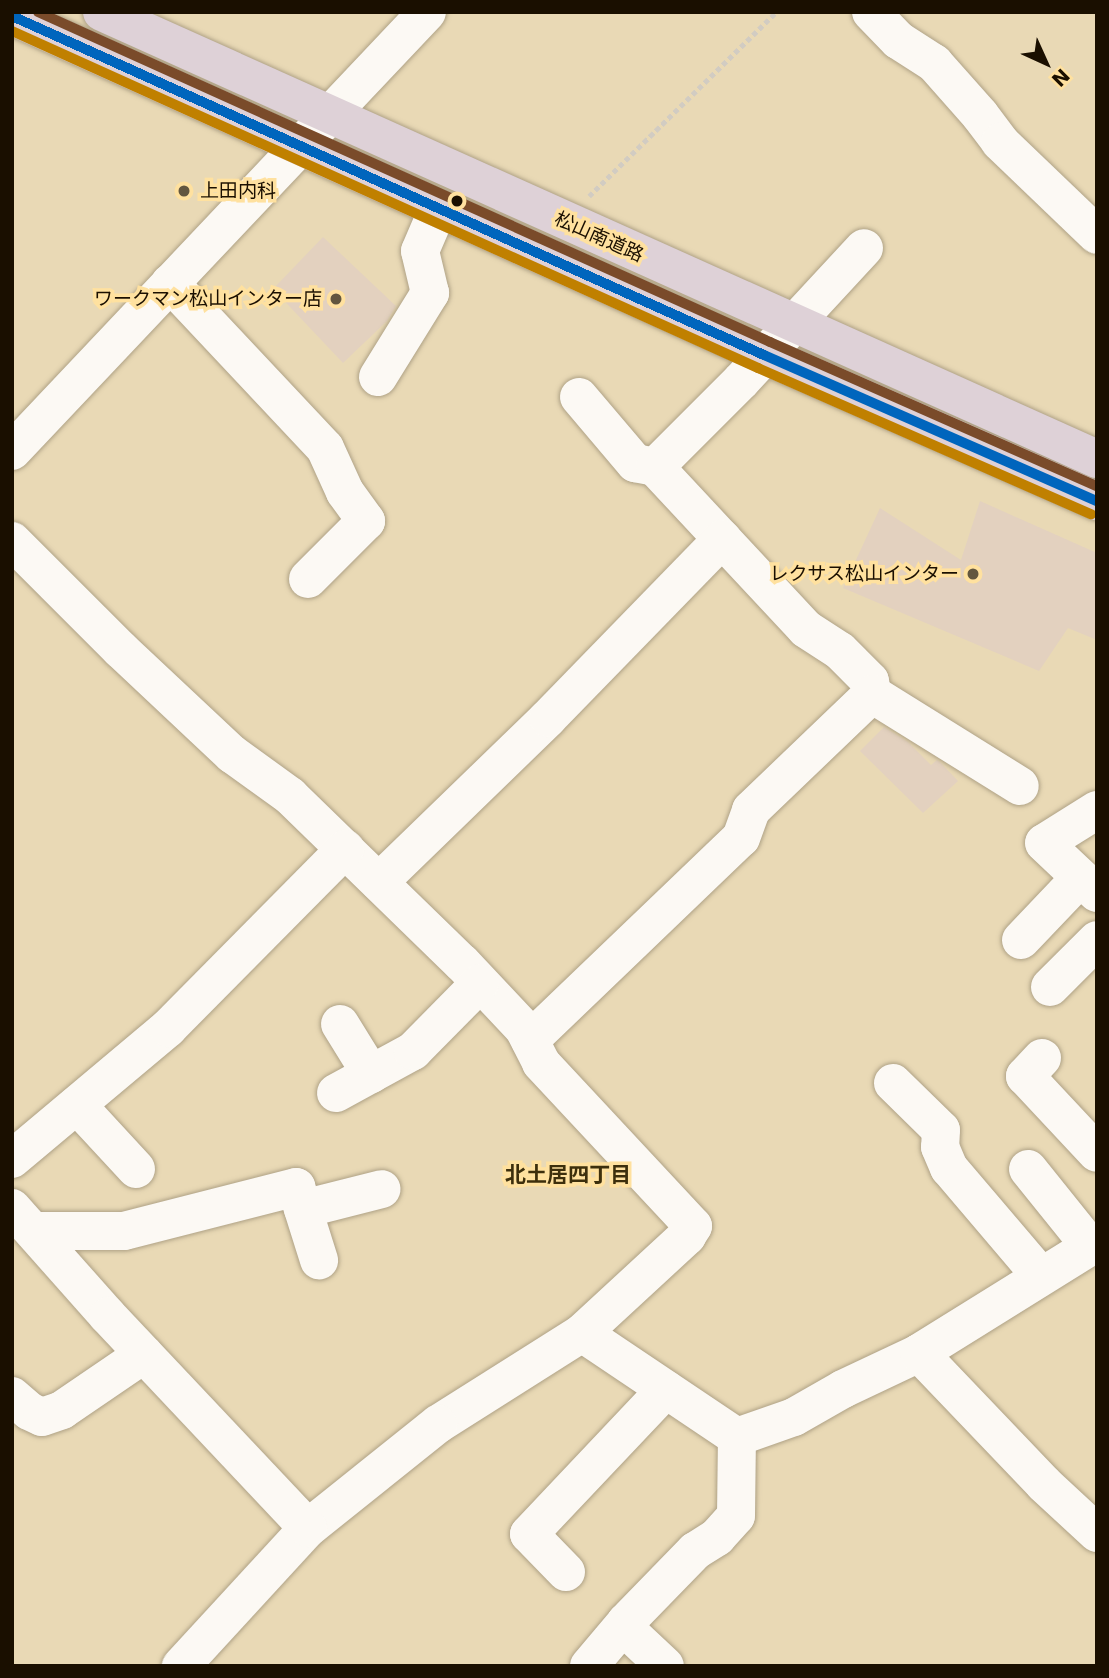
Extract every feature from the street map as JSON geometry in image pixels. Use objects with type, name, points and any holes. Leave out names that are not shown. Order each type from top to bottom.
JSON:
[{"type":"highway","name":"松山南道路","points":[[102,12],[574,227],[795,321],[1097,459]]},
{"type":"highway","name":"松山南道路","points":[[12,16],[764,355],[1097,501]]},
{"type":"street","points":[[12,451],[427,12]]},
{"type":"street","points":[[871,12],[898,40],[934,64],[980,115],[1000,142],[1097,235]]},
{"type":"street","points":[[378,377],[430,293],[420,251],[438,209]]},
{"type":"street","points":[[655,467],[864,248]]},
{"type":"street","points":[[170,283],[325,448],[345,492],[366,521],[308,579]]},
{"type":"street","points":[[579,397],[635,463],[655,467],[806,629],[840,651],[870,681],[872,694],[1020,786]]},
{"type":"street","points":[[379,882],[548,718],[722,539]]},
{"type":"street","points":[[12,541],[232,754],[290,796],[480,983],[524,1029],[541,1063],[693,1226],[687,1236],[582,1333],[438,1424],[308,1528],[181,1666]]},
{"type":"street","points":[[530,1040],[741,838],[751,810],[872,694]]},
{"type":"street","points":[[1021,940],[1088,886],[1044,843],[1097,810]]},
{"type":"street","points":[[12,1159],[168,1028],[345,849]]},
{"type":"street","points":[[1050,987],[1097,940]]},
{"type":"street","points":[[336,1093],[413,1051],[480,983]]},
{"type":"street","points":[[340,1024],[371,1074]]},
{"type":"street","points":[[1042,1058],[1024,1076],[1097,1153]]},
{"type":"street","points":[[893,1083],[951,1122],[940,1147],[949,1168],[1040,1275]]},
{"type":"street","points":[[76,1105],[136,1169]]},
{"type":"street","points":[[737,1437],[794,1418],[843,1389],[919,1353],[1093,1244],[1028,1169]]},
{"type":"street","points":[[23,1220],[124,1231],[196,1228],[296,1187],[319,1261]]},
{"type":"street","points":[[303,1209],[382,1189]]},
{"type":"street","points":[[23,1220],[144,1354],[308,1528]]},
{"type":"street","points":[[582,1333],[737,1437]]},
{"type":"street","points":[[919,1353],[1044,1484],[1097,1533]]},
{"type":"street","points":[[12,1396],[29,1411],[42,1417],[62,1410],[144,1354]]},
{"type":"street","points":[[566,1572],[529,1534],[666,1389]]},
{"type":"street","points":[[589,1666],[626,1622],[695,1551],[717,1537],[736,1516],[737,1437]]},
{"type":"street","points":[[626,1622],[632,1635],[665,1666]]},
{"type":"path","points":[[574,227],[592,191],[776,12]]},
{"type":"building","name":"ワークマン松山インター店","points":[[323,237],[396,306],[387,321],[343,363],[273,289]]},
{"type":"building","name":"レクサス松山インター","points":[[980,501],[1097,553],[1097,640],[1068,628],[1039,671],[843,588],[880,508],[961,560]]},
{"type":"building","points":[[884,727],[908,742],[931,765],[937,760],[958,781],[923,813],[860,751]]},
{"type":"transit line","points":[[38,12],[770,342],[1097,486]]},
{"type":"transit line","points":[[12,16],[764,355],[1097,501]]},
{"type":"transit line","points":[[12,31],[758,368],[1091,514]]},
{"type":"place","name":"上田内科","points":[[184,191]]},
{"type":"place","name":"ワークマン松山インター店","points":[[336,299]]},
{"type":"place","name":"レクサス松山インター","points":[[973,574]]},
{"type":"district","name":"北土居四丁目","points":[[568,1175]]}]
